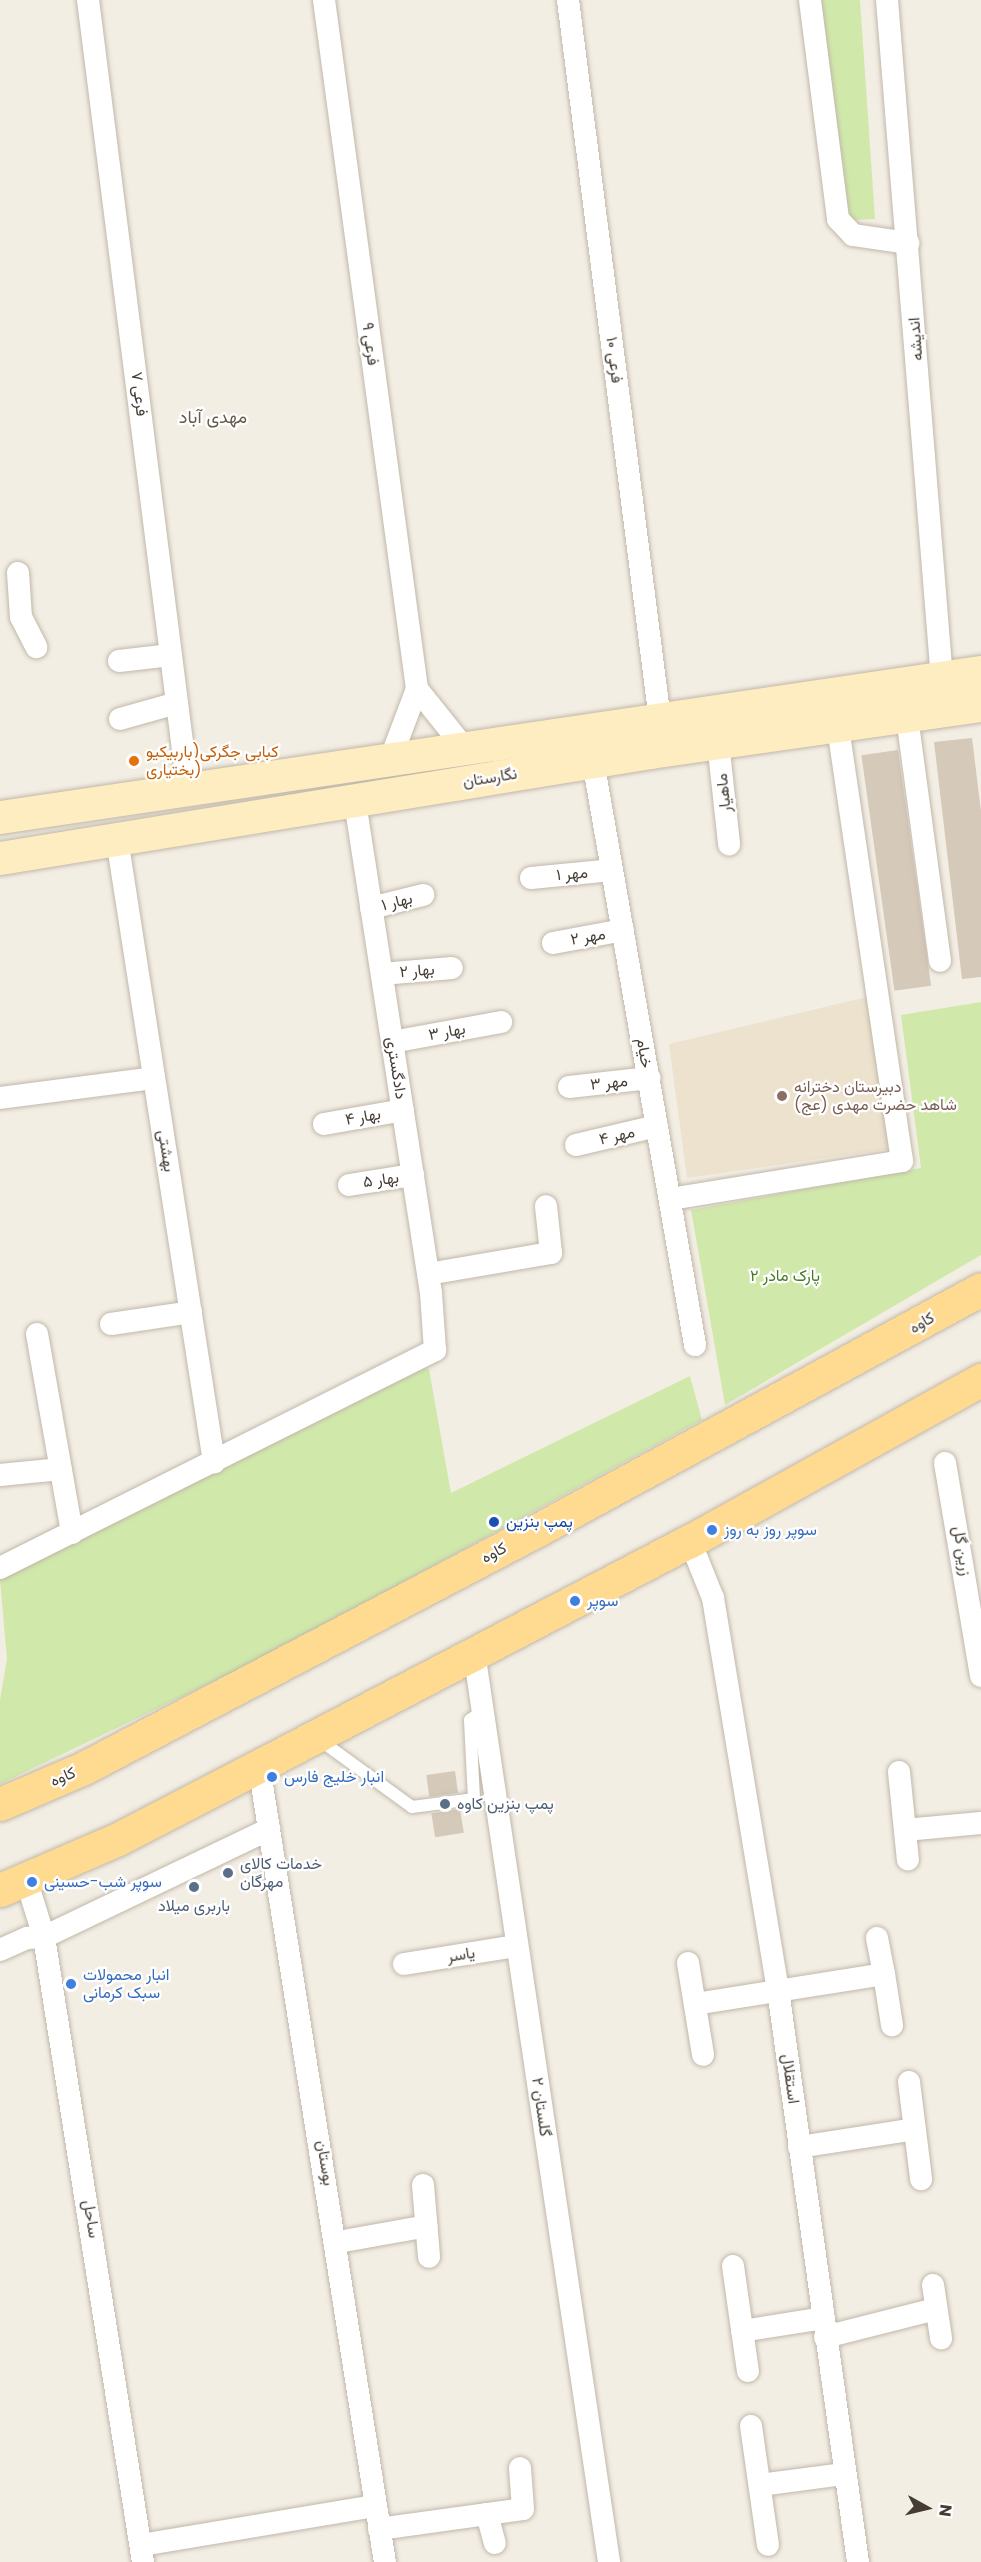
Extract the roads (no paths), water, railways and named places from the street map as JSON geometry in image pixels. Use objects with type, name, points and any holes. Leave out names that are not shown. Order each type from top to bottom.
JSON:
[{"type":"main road","name":"نگارستان","points":[[0,858],[593,761],[719,726],[764,720],[981,672]]},
{"type":"main road","name":"نگارستان","points":[[764,720],[838,725],[981,705]]},
{"type":"main road","name":"نگارستان","points":[[0,817],[660,720],[719,726]]},
{"type":"main road","name":"کاوه","points":[[0,1804],[84,1768],[553,1522],[981,1289]]},
{"type":"main road","points":[[13,1884],[118,1839],[259,1766],[690,1541],[981,1380]]},
{"type":"street","name":"فرعی ۷","points":[[88,0],[188,789]]},
{"type":"street","name":"فرعی ۹","points":[[324,0],[417,689]]},
{"type":"street","name":"فرعی ۱۰","points":[[568,0],[660,720]]},
{"type":"street","points":[[810,0],[838,219],[853,235],[908,243]]},
{"type":"street","name":"اندیشه","points":[[887,0],[942,679]]},
{"type":"street","points":[[18,573],[11,618],[36,647]]},
{"type":"street","points":[[119,661],[171,655]]},
{"type":"street","points":[[417,689],[466,750]]},
{"type":"street","points":[[390,760],[417,689]]},
{"type":"street","points":[[120,719],[177,703]]},
{"type":"street","points":[[907,717],[940,961]]},
{"type":"street","points":[[670,1199],[902,1161],[838,725]]},
{"type":"street","name":"ماهیار","points":[[719,726],[729,844]]},
{"type":"street","name":"خیام","points":[[593,761],[695,1345]]},
{"type":"street","name":"دادگستری","points":[[214,1462],[435,1350],[436,1337],[428,1274],[355,800]]},
{"type":"street","name":"بهشتی","points":[[117,839],[214,1462]]},
{"type":"street","name":"مهر ۱","points":[[531,878],[612,870]]},
{"type":"street","name":"بهار ۱","points":[[371,908],[423,895]]},
{"type":"street","name":"مهر ۲","points":[[553,943],[623,930]]},
{"type":"street","name":"بهار ۲","points":[[382,975],[452,968]]},
{"type":"street","name":"بهار ۳","points":[[392,1042],[501,1022]]},
{"type":"street","points":[[0,1098],[154,1078]]},
{"type":"street","name":"مهر ۳","points":[[569,1087],[649,1078]]},
{"type":"street","name":"بهار ۴","points":[[324,1124],[403,1110]]},
{"type":"street","name":"مهر ۴","points":[[576,1145],[657,1126]]},
{"type":"street","name":"بهار ۵","points":[[349,1185],[413,1175]]},
{"type":"street","points":[[428,1274],[551,1253],[546,1206]]},
{"type":"street","points":[[111,1324],[191,1312]]},
{"type":"street","points":[[37,1334],[72,1533]]},
{"type":"street","points":[[0,1568],[214,1462]]},
{"type":"street","name":"زرین گل","points":[[945,1463],[981,1676]]},
{"type":"street","points":[[0,1475],[61,1469]]},
{"type":"street","name":"استقلال","points":[[690,1541],[713,1598],[778,1990],[858,2562]]},
{"type":"street","name":"گلستان ۲","points":[[474,1652],[609,2562]]},
{"type":"street","name":"بوستان","points":[[259,1766],[338,2242],[385,2562]]},
{"type":"street","points":[[899,1772],[908,1860]]},
{"type":"street","points":[[905,1830],[981,1823]]},
{"type":"street","points":[[0,1950],[27,1938],[44,1937],[269,1829]]},
{"type":"street","name":"ساحل","points":[[13,1884],[44,1937],[142,2553]]},
{"type":"street","points":[[877,1938],[892,2025]]},
{"type":"street","name":"یاسر","points":[[404,1964],[517,1946]]},
{"type":"street","points":[[688,1963],[703,2055]]},
{"type":"street","points":[[695,2004],[884,1974]]},
{"type":"street","points":[[909,2082],[921,2179]]},
{"type":"street","points":[[799,2147],[915,2129]]},
{"type":"street","points":[[423,2185],[429,2257]]},
{"type":"street","points":[[338,2242],[427,2226]]},
{"type":"street","points":[[733,2266],[748,2371]]},
{"type":"street","points":[[933,2285],[941,2338]]},
{"type":"street","points":[[742,2331],[824,2328],[936,2309]]},
{"type":"street","points":[[751,2426],[768,2545]]},
{"type":"street","points":[[379,2529],[523,2509],[520,2468]]},
{"type":"street","points":[[760,2485],[844,2474]]},
{"type":"street","points":[[142,2553],[375,2506]]},
{"type":"street","points":[[487,2514],[495,2543]]},
{"type":"lane","points":[[314,1736],[412,1807],[474,1799],[470,1720],[483,1711]]},
{"type":"place","name":"کبابی جگرکی(باربیکیو بختیاری)","points":[[134,761]]},
{"type":"place","name":"دبیرستان دخترانه شاهد حضرت مهدی (عج)","points":[[782,1096]]},
{"type":"place","name":"پمپ بنزین","points":[[494,1522]]},
{"type":"place","name":"سوپر روز به روز","points":[[712,1530]]},
{"type":"place","name":"سوپر","points":[[575,1601]]},
{"type":"place","name":"انبار خلیج فارس","points":[[272,1777]]},
{"type":"place","name":"پمپ بنزین کاوه","points":[[445,1804]]},
{"type":"place","name":"خدمات کالای مهرگان","points":[[228,1873]]},
{"type":"place","name":"سوپر شب-حسینی","points":[[32,1882]]},
{"type":"place","name":"باربری میلاد","points":[[194,1887]]},
{"type":"place","name":"انبار محمولات سبک کرمانی","points":[[71,1984]]},
{"type":"district","name":"مهدی آباد","points":[[213,417]]},
{"type":"park label","name":"پارک مادر ۲","points":[[785,1276]]}]
